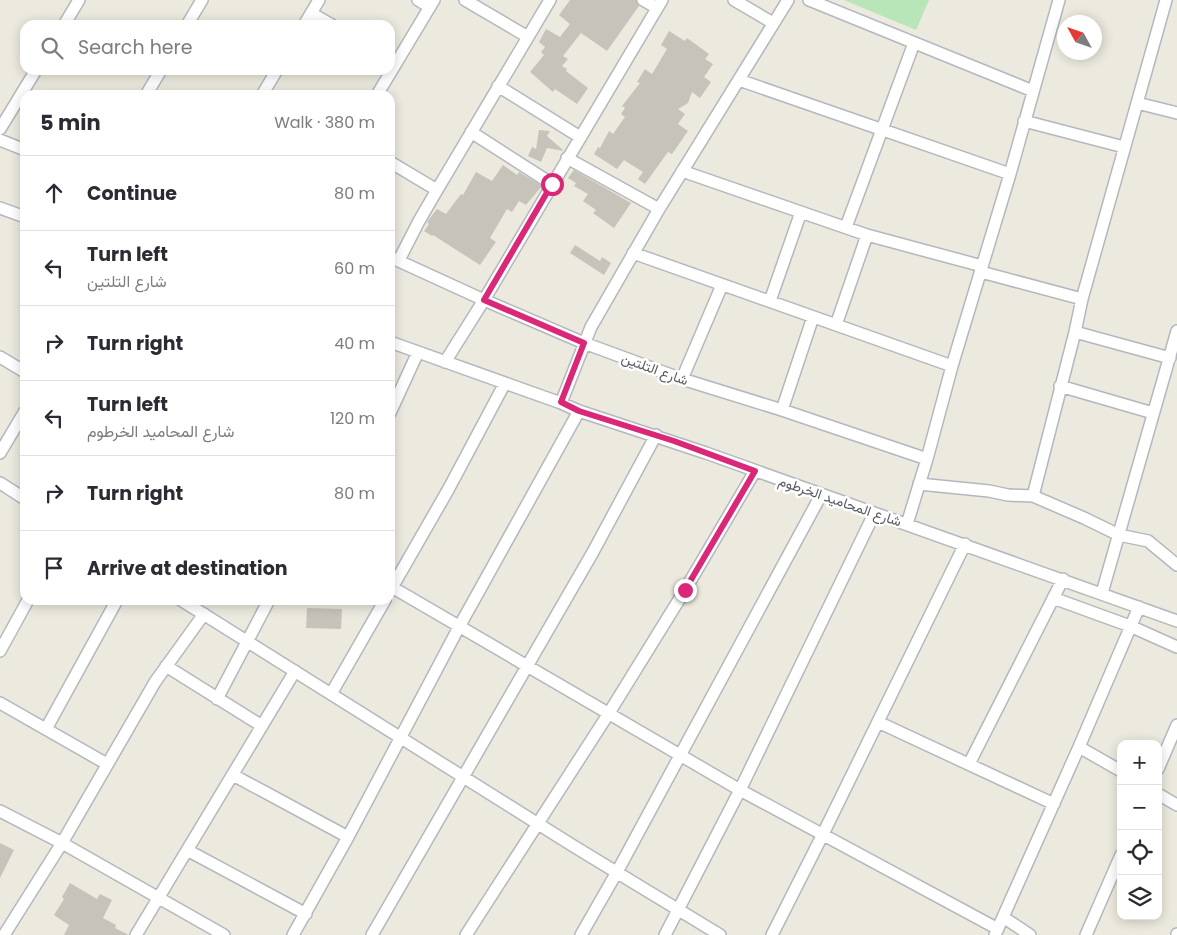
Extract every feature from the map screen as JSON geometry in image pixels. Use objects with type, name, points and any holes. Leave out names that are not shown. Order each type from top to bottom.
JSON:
[{"type":"street","points":[[67,20],[79,0]]},
{"type":"street","points":[[191,20],[202,0]]},
{"type":"street","points":[[395,58],[432,4],[418,0]]},
{"type":"street","points":[[465,0],[528,37]]},
{"type":"street","points":[[395,258],[550,0]]},
{"type":"street","points":[[445,362],[484,300],[660,4],[643,0]]},
{"type":"street","points":[[734,0],[774,23]]},
{"type":"street","points":[[561,402],[584,343],[633,253],[788,0]]},
{"type":"street","points":[[809,0],[1033,91]]},
{"type":"street","points":[[907,524],[928,459],[952,366],[1010,174],[1059,0]]},
{"type":"street","points":[[1033,496],[1082,299],[1166,0]]},
{"type":"street","points":[[306,20],[314,4],[328,20]]},
{"type":"street","points":[[846,227],[914,43]]},
{"type":"street","points":[[24,90],[33,75]]},
{"type":"street","points":[[149,90],[158,75]]},
{"type":"street","points":[[265,90],[274,75]]},
{"type":"street","points":[[379,90],[386,75]]},
{"type":"street","points":[[739,80],[1010,174]]},
{"type":"street","points":[[498,86],[580,138]]},
{"type":"street","points":[[0,129],[20,96]]},
{"type":"street","points":[[1137,103],[1177,113]]},
{"type":"street","points":[[1024,121],[1124,147]]},
{"type":"street","points":[[471,132],[552,184]]},
{"type":"street","points":[[0,140],[20,148]]},
{"type":"street","points":[[567,158],[659,209]]},
{"type":"street","points":[[395,165],[437,190]]},
{"type":"street","points":[[682,171],[867,235],[1082,299]]},
{"type":"street","points":[[0,208],[20,214]]},
{"type":"street","points":[[770,301],[800,212]]},
{"type":"street","points":[[836,325],[867,235]]},
{"type":"street","points":[[633,253],[952,366]]},
{"type":"street","name":"شارع التلتين","points":[[395,258],[484,300],[584,343],[682,379],[928,459]]},
{"type":"street","points":[[682,379],[722,285]]},
{"type":"street","points":[[782,410],[813,317]]},
{"type":"street","points":[[1102,594],[1177,331]]},
{"type":"street","points":[[1075,332],[1170,358]]},
{"type":"street","name":"شارع المحاميد الخرطوم","points":[[395,344],[561,402],[579,411],[656,435],[1177,621]]},
{"type":"street","points":[[395,402],[418,352]]},
{"type":"street","points":[[0,357],[20,369]]},
{"type":"street","points":[[395,581],[448,490],[505,383]]},
{"type":"street","points":[[1060,386],[1153,413]]},
{"type":"street","points":[[293,935],[348,838],[459,627],[579,411]]},
{"type":"street","points":[[0,453],[20,419]]},
{"type":"street","points":[[372,935],[593,552],[656,435]]},
{"type":"street","points":[[466,935],[609,713],[685,590],[755,471]]},
{"type":"street","points":[[0,483],[20,496]]},
{"type":"street","points":[[919,484],[989,491],[1008,495],[1033,496],[1084,518],[1118,536],[1148,541],[1177,565]]},
{"type":"street","points":[[581,935],[681,755],[821,494]]},
{"type":"street","points":[[665,935],[740,790],[874,514]]},
{"type":"street","points":[[772,935],[965,544]]},
{"type":"street","points":[[969,764],[1062,579]]},
{"type":"street","points":[[395,590],[740,790],[823,834],[996,932],[1054,804],[1139,607]]},
{"type":"street","points":[[1053,598],[1130,626],[1177,647]]},
{"type":"street","points":[[0,651],[25,605]]},
{"type":"street","points":[[46,729],[114,605]]},
{"type":"street","points":[[189,605],[720,935]]},
{"type":"street","points":[[217,698],[266,605]]},
{"type":"street","points":[[332,694],[382,605]]},
{"type":"street","points":[[4,935],[62,844],[107,764],[166,666],[204,614]]},
{"type":"street","points":[[166,666],[262,726]]},
{"type":"street","points":[[136,935],[295,671]]},
{"type":"street","points":[[0,703],[107,764]]},
{"type":"street","points":[[878,722],[1054,804]]},
{"type":"street","points":[[1162,760],[1177,725]]},
{"type":"street","points":[[1079,747],[1117,770]]},
{"type":"street","points":[[233,775],[348,838]]},
{"type":"street","points":[[1162,797],[1177,806]]},
{"type":"street","points":[[0,811],[224,935]]},
{"type":"street","points":[[187,850],[306,914]]},
{"type":"street","points":[[1086,935],[1117,864]]},
{"type":"street","points":[[1003,917],[1030,935]]},
{"type":"green space","points":[[844,0],[929,0],[916,30]]},
{"type":"building","points":[[570,0],[636,0],[639,6],[607,51],[581,33],[563,56],[568,59],[562,66],[588,88],[577,104],[555,89],[553,92],[530,72],[544,55],[541,52],[545,47],[539,42],[546,29],[560,37],[570,24],[559,15]]},
{"type":"building","points":[[669,31],[685,41],[687,38],[709,54],[705,59],[713,64],[704,77],[711,82],[700,98],[692,92],[688,103],[678,109],[685,114],[678,124],[688,131],[672,154],[668,152],[645,184],[638,179],[643,172],[624,160],[617,169],[594,154],[598,147],[600,148],[609,131],[613,134],[625,117],[621,114],[625,108],[622,106],[640,83],[637,82],[645,69],[652,74],[667,49],[661,45]]},
{"type":"building","points":[[539,130],[550,131],[547,136],[564,151],[547,148],[541,162],[528,156],[532,147],[536,149]]},
{"type":"building","points":[[503,165],[517,175],[519,172],[542,186],[526,205],[519,201],[512,212],[507,209],[490,238],[496,242],[480,265],[424,231],[429,224],[427,222],[437,209],[446,214],[461,194],[463,195],[476,172],[492,181]]},
{"type":"building","points":[[574,170],[631,203],[614,228],[593,213],[596,210],[583,201],[588,194],[574,186],[576,183],[568,178]]},
{"type":"building","points":[[575,245],[600,261],[602,257],[611,263],[604,275],[570,253]]},
{"type":"building","points":[[307,608],[342,609],[341,629],[306,628]]},
{"type":"building","points":[[0,843],[14,850],[0,878]]},
{"type":"building","points":[[70,883],[97,899],[100,894],[112,900],[103,918],[116,925],[115,928],[129,935],[64,935],[69,925],[54,915],[64,899],[62,897]]},
{"type":"route","points":[[552,184],[484,300],[584,343],[561,402],[579,411],[674,441],[755,471],[685,590]]}]
